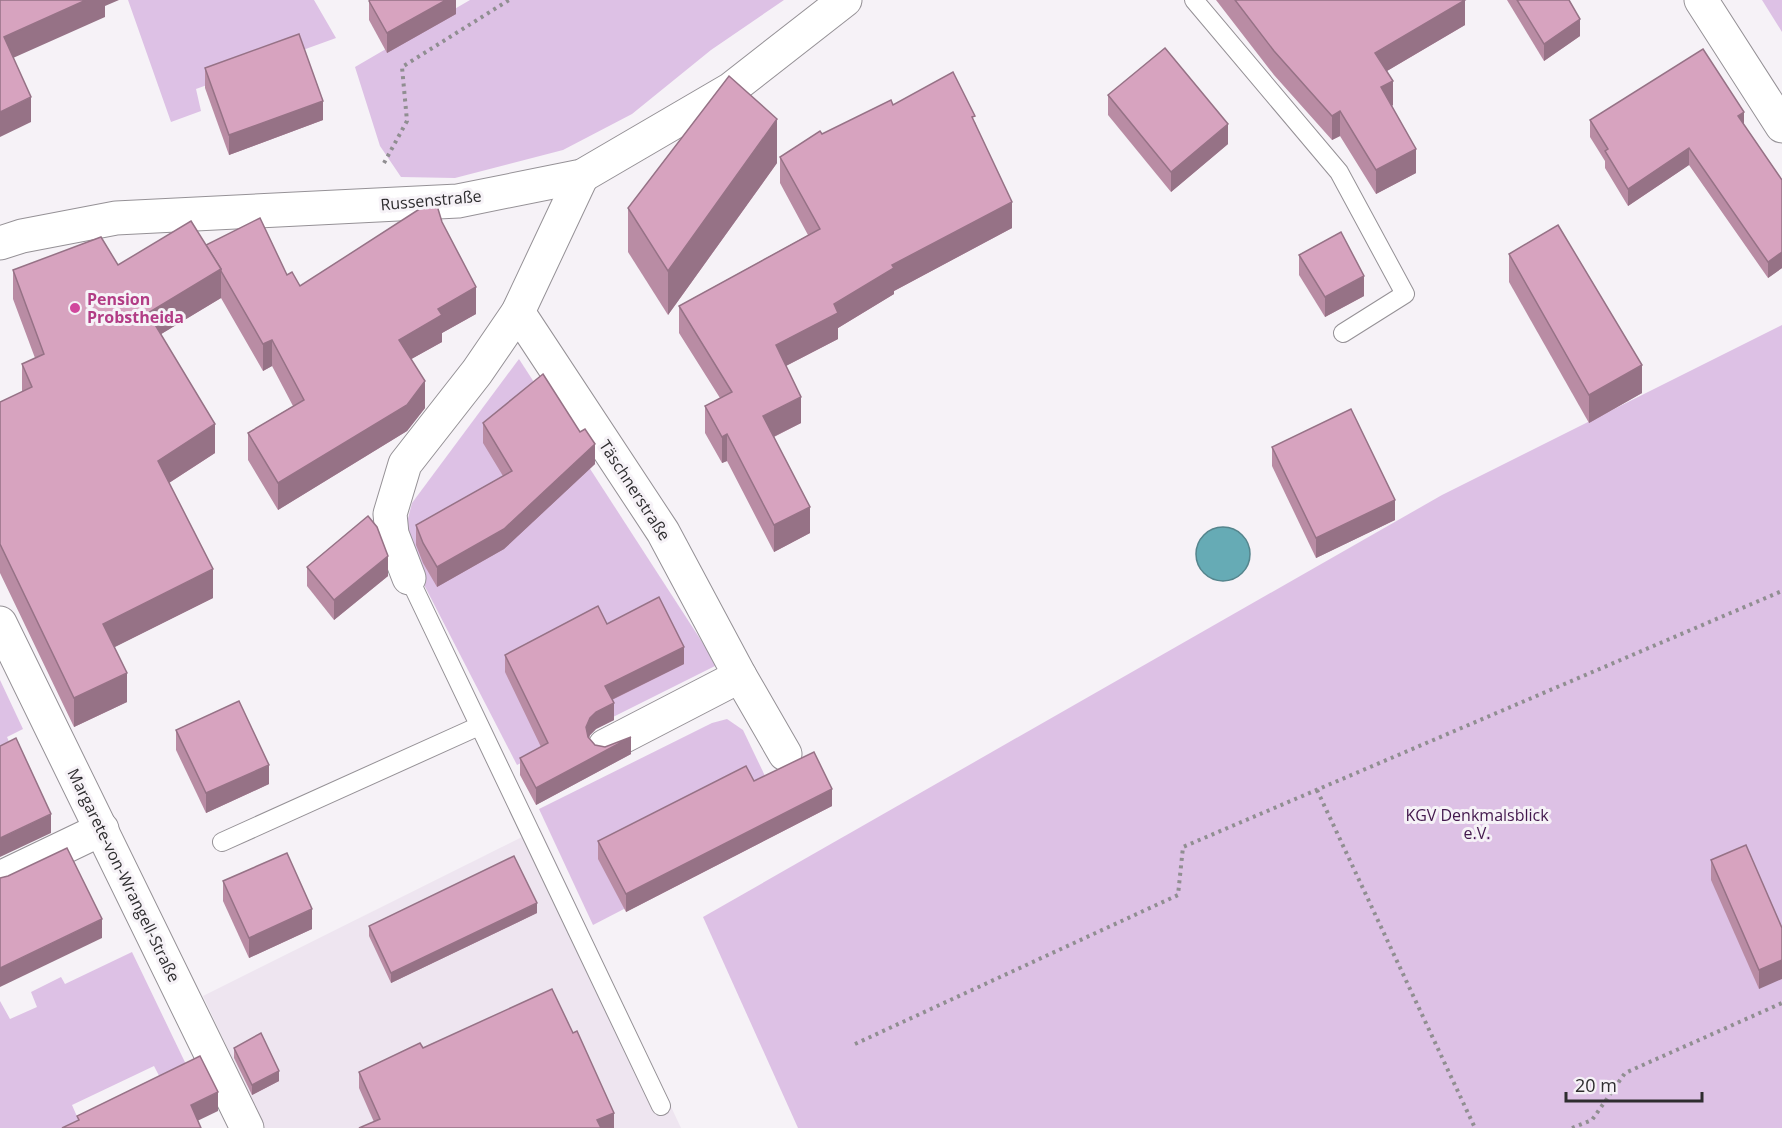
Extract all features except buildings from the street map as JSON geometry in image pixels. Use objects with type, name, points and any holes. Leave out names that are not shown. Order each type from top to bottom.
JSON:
[{"type":"street","name":"Russenstraße","points":[[0,243],[22,236],[116,218],[458,201],[582,176],[731,89],[845,0]]},
{"type":"street","points":[[1701,0],[1782,126]]},
{"type":"street","points":[[409,578],[392,534],[390,514],[405,464],[477,372],[518,312],[582,176]]},
{"type":"street","name":"Täschnerstraße","points":[[518,312],[663,532],[740,676],[786,753]]},
{"type":"street","name":"Margarete-von-Wrangell-Straße","points":[[0,622],[247,1128]]},
{"type":"street","points":[[605,746],[740,676]]},
{"type":"street","points":[[0,878],[102,829]]},
{"type":"lane","points":[[1194,0],[1339,172],[1405,294],[1343,333]]},
{"type":"lane","points":[[409,578],[661,1106]]},
{"type":"lane","points":[[222,842],[479,726]]},
{"type":"path","points":[[360,206],[407,121],[402,67],[509,0]]},
{"type":"path","points":[[855,1044],[1178,895],[1183,848],[1782,591]]},
{"type":"path","points":[[1317,790],[1475,1128]]},
{"type":"path","points":[[1572,1128],[1592,1120],[1625,1073],[1782,1004]]},
{"type":"shaded area","points":[[540,828],[681,1128],[265,1128],[203,996]]},
{"type":"green space","points":[[128,0],[314,0],[336,38],[196,89],[201,111],[171,122]]},
{"type":"green space","points":[[470,0],[784,0],[711,50],[632,114],[563,150],[455,178],[401,177],[380,146],[355,67]]},
{"type":"green space","points":[[1762,0],[1782,0],[1782,32]]},
{"type":"green space","name":"KGV Denkmalsblick e.V.","points":[[1782,325],[1782,1128],[798,1128],[703,917],[1442,495]]},
{"type":"green space","points":[[519,359],[717,665],[517,765],[420,577],[405,530],[412,503]]},
{"type":"green space","points":[[0,680],[23,729],[7,737],[16,758],[0,746]]},
{"type":"green space","points":[[727,719],[743,730],[788,824],[593,925],[539,809],[712,723]]},
{"type":"green space","points":[[132,952],[194,1081],[168,1093],[154,1066],[72,1105],[82,1128],[0,1128],[0,1001],[10,1019],[37,1007],[31,992],[61,977],[65,984]]},
{"type":"water","points":[[1218,527],[1228,527],[1238,531],[1246,539],[1250,554],[1246,569],[1238,577],[1228,581],[1218,581],[1208,577],[1200,569],[1196,559],[1196,549],[1200,539],[1208,531]]},
{"type":"place","name":"Pension Probstheida","points":[[75,308]]}]
